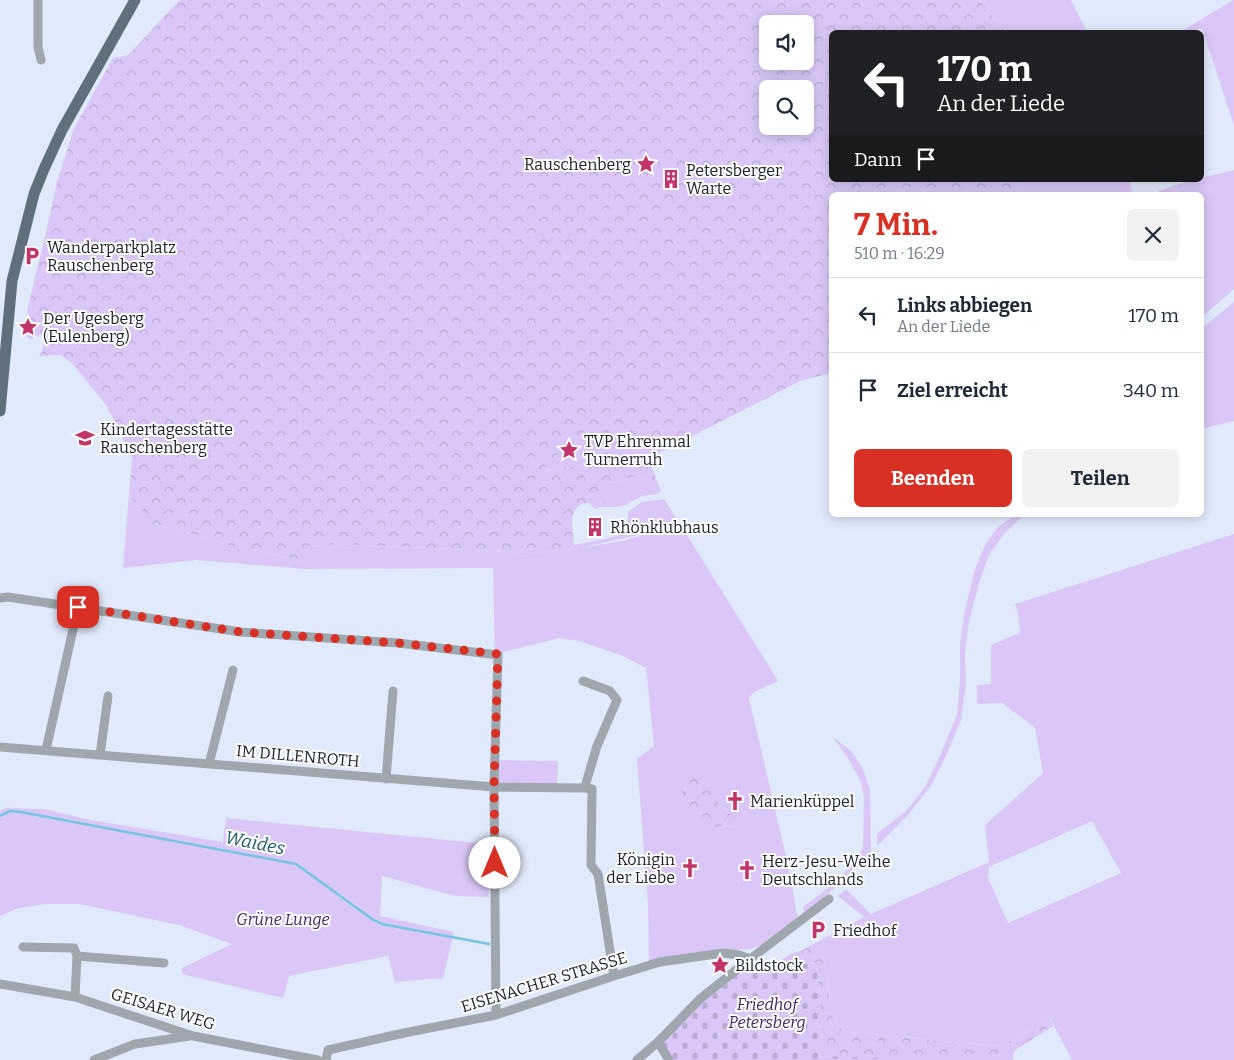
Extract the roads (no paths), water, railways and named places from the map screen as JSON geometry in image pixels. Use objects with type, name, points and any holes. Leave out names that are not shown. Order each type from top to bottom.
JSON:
[{"type":"main road","points":[[0,412],[2,372],[12,281],[34,194],[62,130],[135,0]]},
{"type":"street","points":[[38,0],[38,47],[40,60]]},
{"type":"street","points":[[0,598],[8,596],[241,632],[398,643],[498,654],[494,787],[496,1015]]},
{"type":"street","points":[[46,750],[78,607]]},
{"type":"street","points":[[209,764],[233,670]]},
{"type":"street","points":[[583,681],[610,691],[617,700],[597,746],[586,788]]},
{"type":"street","points":[[386,778],[393,691]]},
{"type":"street","points":[[100,755],[108,696]]},
{"type":"street","name":"IM DILLENROTH","points":[[0,747],[494,787]]},
{"type":"street","points":[[494,787],[592,789],[591,866],[598,874],[614,976]]},
{"type":"street","points":[[637,1060],[658,1042],[701,998],[829,900]]},
{"type":"street","points":[[23,947],[74,948],[78,956],[75,997]]},
{"type":"street","name":"EISENACHER STRASSE","points":[[326,1060],[328,1050],[496,1015],[660,962],[723,953],[739,955],[750,959]]},
{"type":"street","points":[[78,956],[164,963]]},
{"type":"street","name":"GEISAER WEG","points":[[1,986],[75,997],[193,1036],[318,1060]]},
{"type":"street","points":[[94,1060],[135,1044],[193,1036]]},
{"type":"street","points":[[658,1042],[669,1060]]},
{"type":"waterway","name":"Waides","points":[[0,816],[10,811],[21,812],[296,864],[372,919],[382,924],[489,944]]},
{"type":"place","name":"Rauschenberg","points":[[646,164]]},
{"type":"place","name":"Petersberger Warte","points":[[671,179]]},
{"type":"place","name":"Wanderparkplatz Rauschenberg","points":[[32,256]]},
{"type":"place","name":"Der Ugesberg (Eulenberg)","points":[[28,327]]},
{"type":"place","name":"Kindertagesstätte Rauschenberg","points":[[85,438]]},
{"type":"place","name":"TVP Ehrenmal Turnerruh","points":[[569,450]]},
{"type":"place","name":"Rhönklubhaus","points":[[595,527]]},
{"type":"place","name":"Marienküppel","points":[[735,801]]},
{"type":"place","name":"Königin der Liebe","points":[[690,868]]},
{"type":"place","name":"Herz-Jesu-Weihe Deutschlands","points":[[747,870]]},
{"type":"place","name":"Friedhof","points":[[818,930]]},
{"type":"place","name":"Bildstock","points":[[720,965]]},
{"type":"park label","name":"Grüne Lunge","points":[[283,919]]},
{"type":"park label","name":"Friedhof Petersberg","points":[[767,1013]]}]
